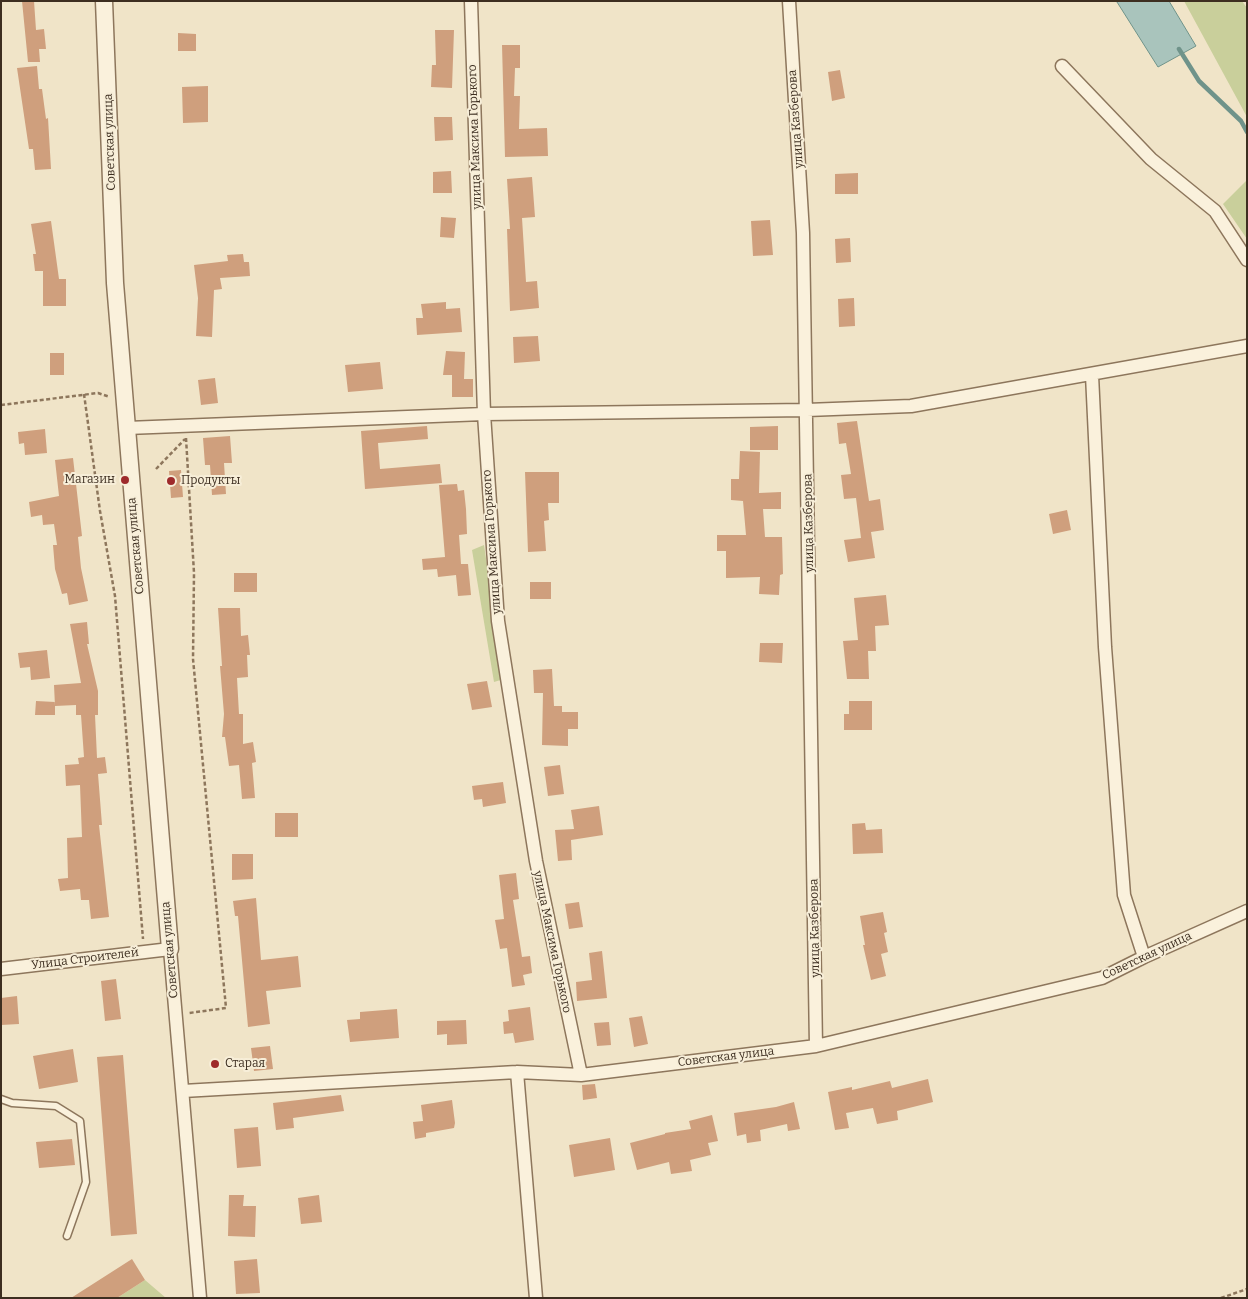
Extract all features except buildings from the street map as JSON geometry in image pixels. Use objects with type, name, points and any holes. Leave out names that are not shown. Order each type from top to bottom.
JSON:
[{"type":"street","name":"Советская улица","points":[[104,1],[115,283],[200,1298]]},
{"type":"street","name":"улица Максима Горького","points":[[470,1],[484,414],[498,621],[536,861],[581,1075]]},
{"type":"street","name":"улица Казберова","points":[[789,1],[803,233],[816,1046]]},
{"type":"street","points":[[1062,66],[1151,159],[1215,211],[1247,260]]},
{"type":"street","points":[[127,428],[484,414],[807,410],[911,406],[1092,375],[1147,362],[1247,346]]},
{"type":"street","points":[[1092,375],[1106,647],[1124,895],[1144,957]]},
{"type":"street","name":"Советская улица","points":[[183,1091],[517,1072],[581,1075],[816,1046],[1102,978],[1247,911]]},
{"type":"street","name":"Улица Строителей","points":[[1,969],[170,949]]},
{"type":"street","points":[[517,1072],[536,1298]]},
{"type":"lane","points":[[1,1099],[12,1103],[56,1106],[80,1120],[86,1182],[67,1236]]},
{"type":"path","points":[[1,405],[98,393],[125,403]]},
{"type":"path","points":[[84,394],[100,511],[115,596],[144,952]]},
{"type":"path","points":[[156,469],[199,425]]},
{"type":"path","points":[[176,1015],[226,1008],[193,659],[194,573],[186,438]]},
{"type":"path","points":[[1221,1298],[1247,1289]]},
{"type":"green space","points":[[1184,1],[1242,1],[1247,8],[1247,117]]},
{"type":"green space","points":[[1247,180],[1247,239],[1223,204]]},
{"type":"green space","points":[[484,545],[504,679],[494,682],[472,550]]},
{"type":"green space","points":[[145,1280],[166,1298],[117,1298]]},
{"type":"water","points":[[1118,1],[1169,1],[1196,46],[1158,67]]},
{"type":"waterway","points":[[1179,49],[1199,81],[1241,121],[1247,132]]},
{"type":"place","name":"Магазин","points":[[125,480]]},
{"type":"place","name":"Продукты","points":[[171,481]]},
{"type":"place","name":"Старая","points":[[215,1064]]}]
